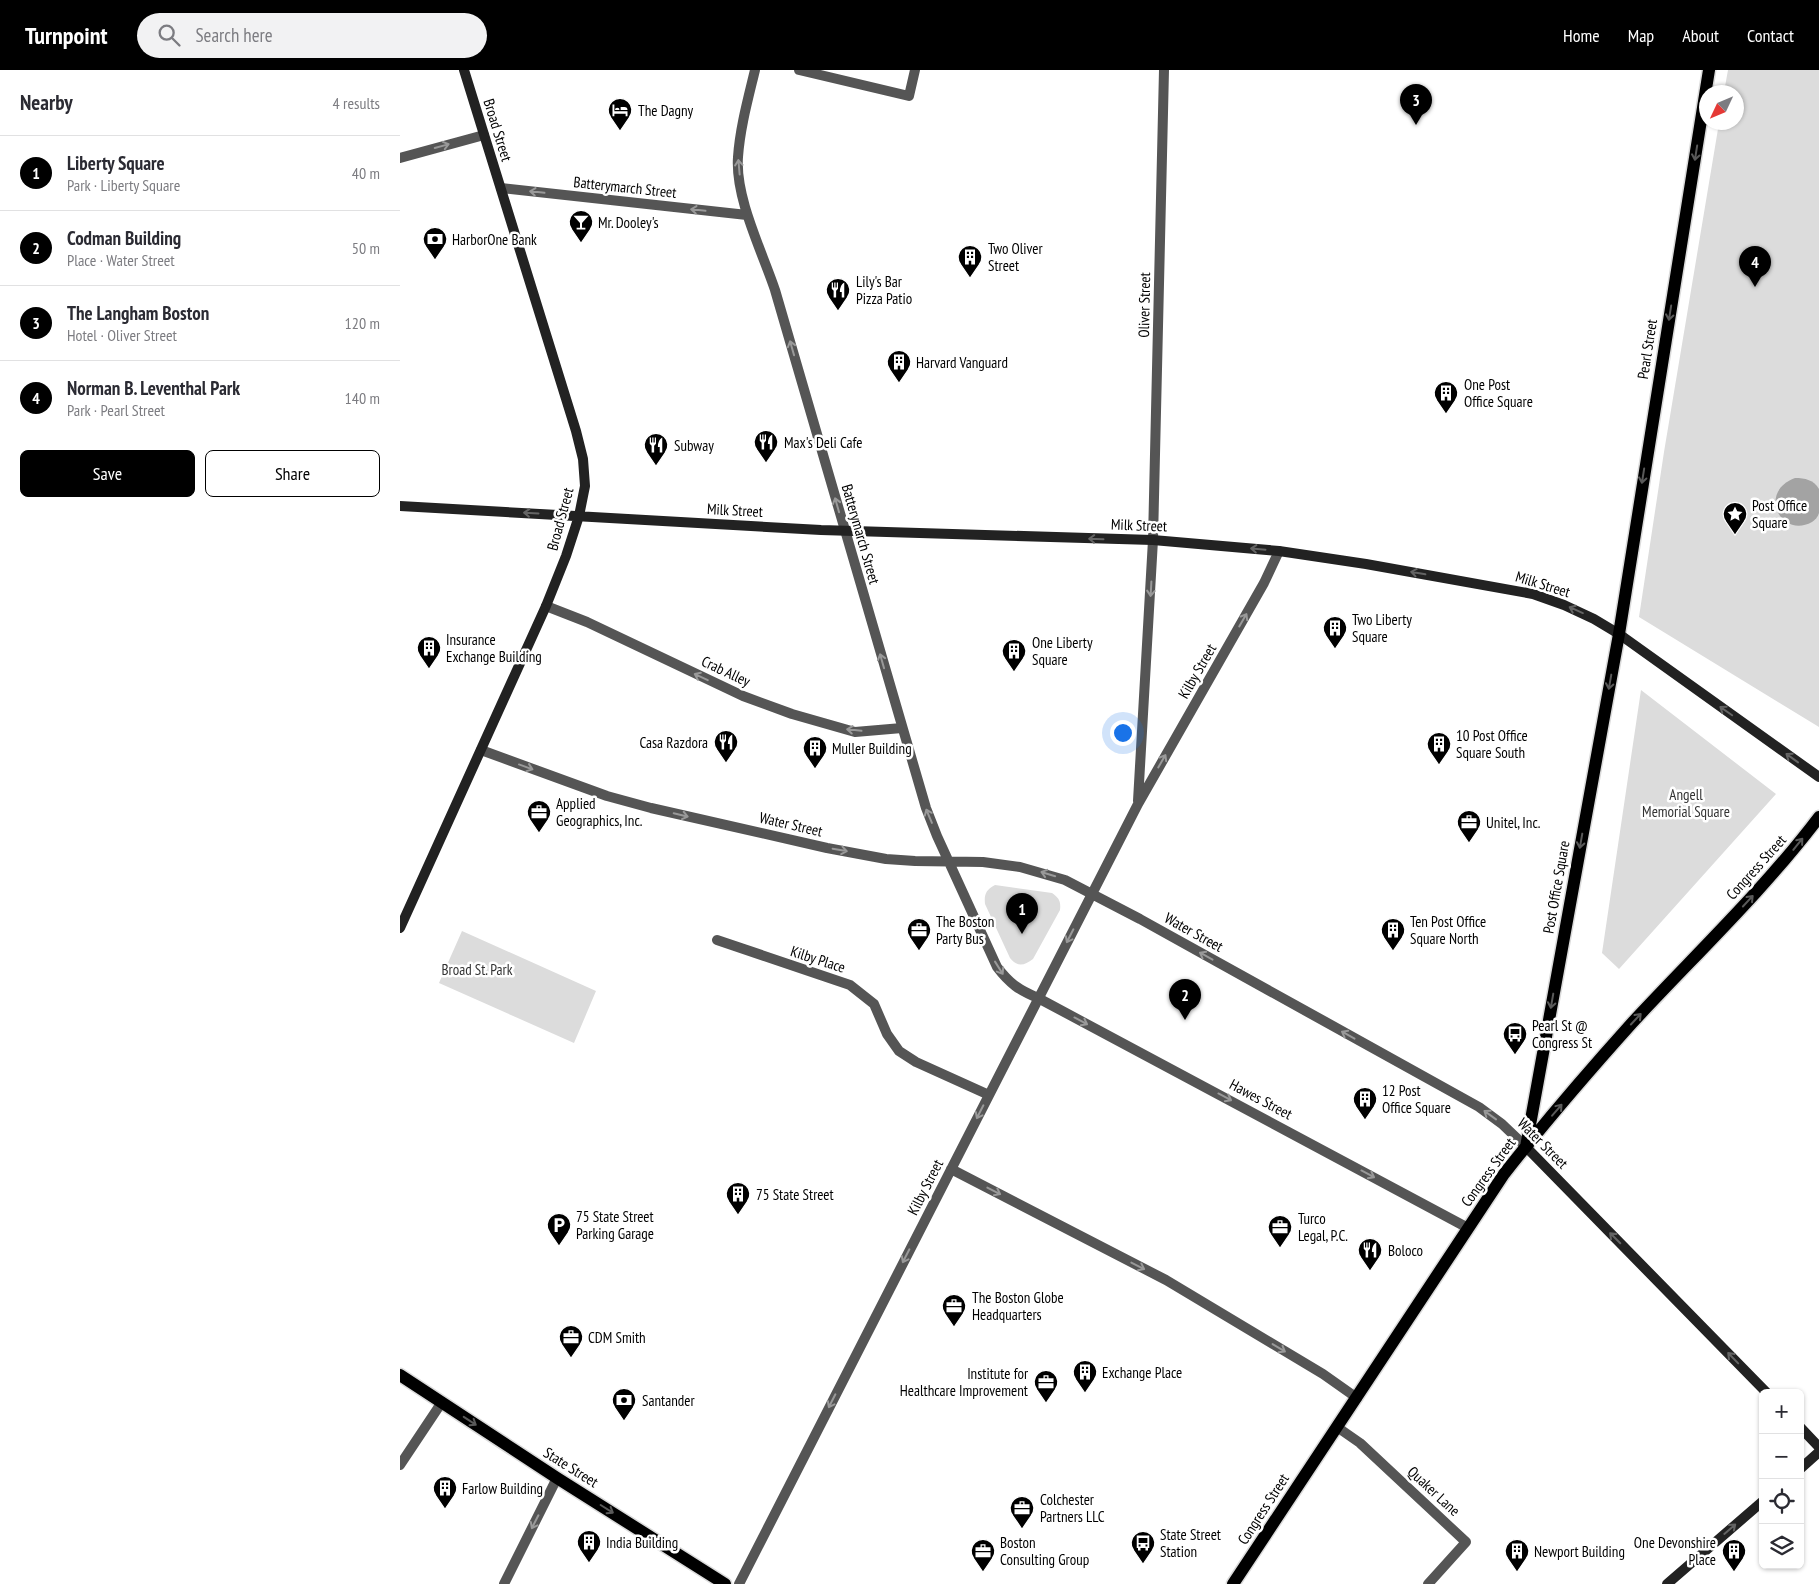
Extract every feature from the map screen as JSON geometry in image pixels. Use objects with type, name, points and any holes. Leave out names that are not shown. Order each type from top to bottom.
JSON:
[{"type":"main road","name":"Broad Street","points":[[400,928],[546,606],[580,516],[586,486],[578,440],[464,70]]},
{"type":"main road","name":"Pearl Street","points":[[1619,634],[1709,70]]},
{"type":"main road","name":"Milk Street","points":[[400,506],[845,531],[1153,540],[1279,551],[1366,564],[1533,594],[1585,615],[1619,634],[1819,777]]},
{"type":"main road","name":"Post Office Square","points":[[1526,1147],[1619,634]]},
{"type":"main road","name":"Congress Street","points":[[1233,1584],[1504,1174],[1632,1023],[1776,871],[1819,817]]},
{"type":"main road","name":"Water Street","points":[[1526,1147],[1763,1389]]},
{"type":"main road","name":"State Street","points":[[400,1375],[557,1478],[725,1584]]},
{"type":"main road","points":[[1804,1431],[1819,1447]]},
{"type":"main road","points":[[1804,1465],[1819,1452]]},
{"type":"main road","points":[[1667,1584],[1759,1504]]},
{"type":"street","name":"Batterymarch Street","points":[[755,70],[741,132],[738,159],[740,187],[747,215],[775,290],[926,808],[949,861]]},
{"type":"street","points":[[799,70],[909,96],[915,70]]},
{"type":"street","name":"Oliver Street","points":[[1153,540],[1164,70]]},
{"type":"street","points":[[400,158],[484,135]]},
{"type":"street","name":"Batterymarch Street","points":[[500,188],[747,215]]},
{"type":"street","name":"Kilby Street","points":[[1138,804],[1153,540]]},
{"type":"street","name":"Kilby Street","points":[[739,1584],[1138,804],[1259,592],[1279,551]]},
{"type":"street","name":"Crab Alley","points":[[546,606],[586,622],[743,696],[792,714],[854,732],[902,728]]},
{"type":"street","name":"Water Street","points":[[481,750],[607,796],[651,808],[827,848],[886,859],[983,862],[1028,869],[1065,880],[1093,893],[1479,1107],[1502,1124],[1526,1147]]},
{"type":"street","name":"Hawes Street","points":[[949,861],[997,967],[1006,979],[1018,989],[1468,1228]]},
{"type":"street","name":"Kilby Place","points":[[716,940],[850,985],[874,1004],[887,1034],[899,1051],[916,1062],[989,1095]]},
{"type":"street","points":[[951,1169],[1166,1280],[1323,1374],[1357,1398]]},
{"type":"street","points":[[400,1465],[442,1402]]},
{"type":"street","name":"Quaker Lane","points":[[1337,1427],[1360,1443],[1466,1542],[1428,1584]]},
{"type":"street","points":[[504,1584],[557,1478]]},
{"type":"green space","name":"Post Office Square","points":[[1728,70],[1819,70],[1819,727],[1639,617],[1664,452],[1718,130],[1744,130],[1744,85],[1725,85]]},
{"type":"green space","name":"Angell Memorial Square","points":[[1641,690],[1776,794],[1619,969],[1602,953]]},
{"type":"green space","points":[[995,885],[1052,893],[1059,900],[1060,910],[1033,959],[1027,963],[1018,964],[1010,958],[985,904],[986,893]]},
{"type":"green space","name":"Broad St. Park","points":[[462,931],[596,991],[574,1043],[439,983]]},
{"type":"shaded area","points":[[1795,478],[1809,480],[1815,483],[1819,489],[1818,516],[1812,522],[1801,526],[1791,524],[1783,519],[1778,512],[1776,503],[1777,493],[1784,485]]},
{"type":"place","name":"The Langham Boston","points":[[1416,125]]},
{"type":"place","name":"The Dagny","points":[[620,131]]},
{"type":"place","name":"Mr. Dooley's","points":[[581,243]]},
{"type":"place","name":"HarborOne Bank","points":[[435,260]]},
{"type":"place","name":"Two Oliver Street","points":[[970,278]]},
{"type":"place","name":"Norman B. Leventhal Park","points":[[1755,287]]},
{"type":"place","name":"Lily's Bar Pizza Patio","points":[[838,311]]},
{"type":"place","name":"Harvard Vanguard","points":[[899,383]]},
{"type":"place","name":"One Post Office Square","points":[[1446,414]]},
{"type":"place","name":"Max's Deli Cafe","points":[[766,463]]},
{"type":"place","name":"Subway","points":[[656,466]]},
{"type":"place","name":"Post Office Square","points":[[1735,535]]},
{"type":"place","name":"Two Liberty Square","points":[[1335,649]]},
{"type":"place","name":"Insurance Exchange Building","points":[[429,669]]},
{"type":"place","name":"One Liberty Square","points":[[1014,672]]},
{"type":"place","name":"Casa Razdora","points":[[726,763]]},
{"type":"place","name":"10 Post Office Square South","points":[[1439,765]]},
{"type":"place","name":"Muller Building","points":[[815,769]]},
{"type":"place","name":"Applied Geographics, Inc.","points":[[539,833]]},
{"type":"place","name":"Unitel, Inc.","points":[[1469,843]]},
{"type":"place","name":"Liberty Square","points":[[1022,934]]},
{"type":"place","name":"The Boston Party Bus","points":[[919,951]]},
{"type":"place","name":"Ten Post Office Square North","points":[[1393,951]]},
{"type":"place","name":"Codman Building","points":[[1185,1020]]},
{"type":"place","name":"Pearl St @ Congress St","points":[[1515,1055]]},
{"type":"place","name":"12 Post Office Square","points":[[1365,1120]]},
{"type":"place","name":"75 State Street","points":[[738,1215]]},
{"type":"place","name":"75 State Street Parking Garage","points":[[559,1246]]},
{"type":"place","name":"Turco Legal, P.C.","points":[[1280,1248]]},
{"type":"place","name":"Boloco","points":[[1370,1271]]},
{"type":"place","name":"The Boston Globe Headquarters","points":[[954,1327]]},
{"type":"place","name":"CDM Smith","points":[[571,1358]]},
{"type":"place","name":"Exchange Place","points":[[1085,1393]]},
{"type":"place","name":"Institute for Healthcare Improvement","points":[[1046,1403]]},
{"type":"place","name":"Santander","points":[[624,1421]]},
{"type":"place","name":"Farlow Building","points":[[445,1509]]},
{"type":"place","name":"Colchester Partners LLC","points":[[1022,1529]]},
{"type":"place","name":"India Building","points":[[589,1563]]},
{"type":"place","name":"State Street Station","points":[[1143,1564]]},
{"type":"place","name":"Boston Consulting Group","points":[[983,1572]]},
{"type":"place","name":"Newport Building","points":[[1517,1572]]},
{"type":"place","name":"One Devonshire Place","points":[[1734,1572]]}]
